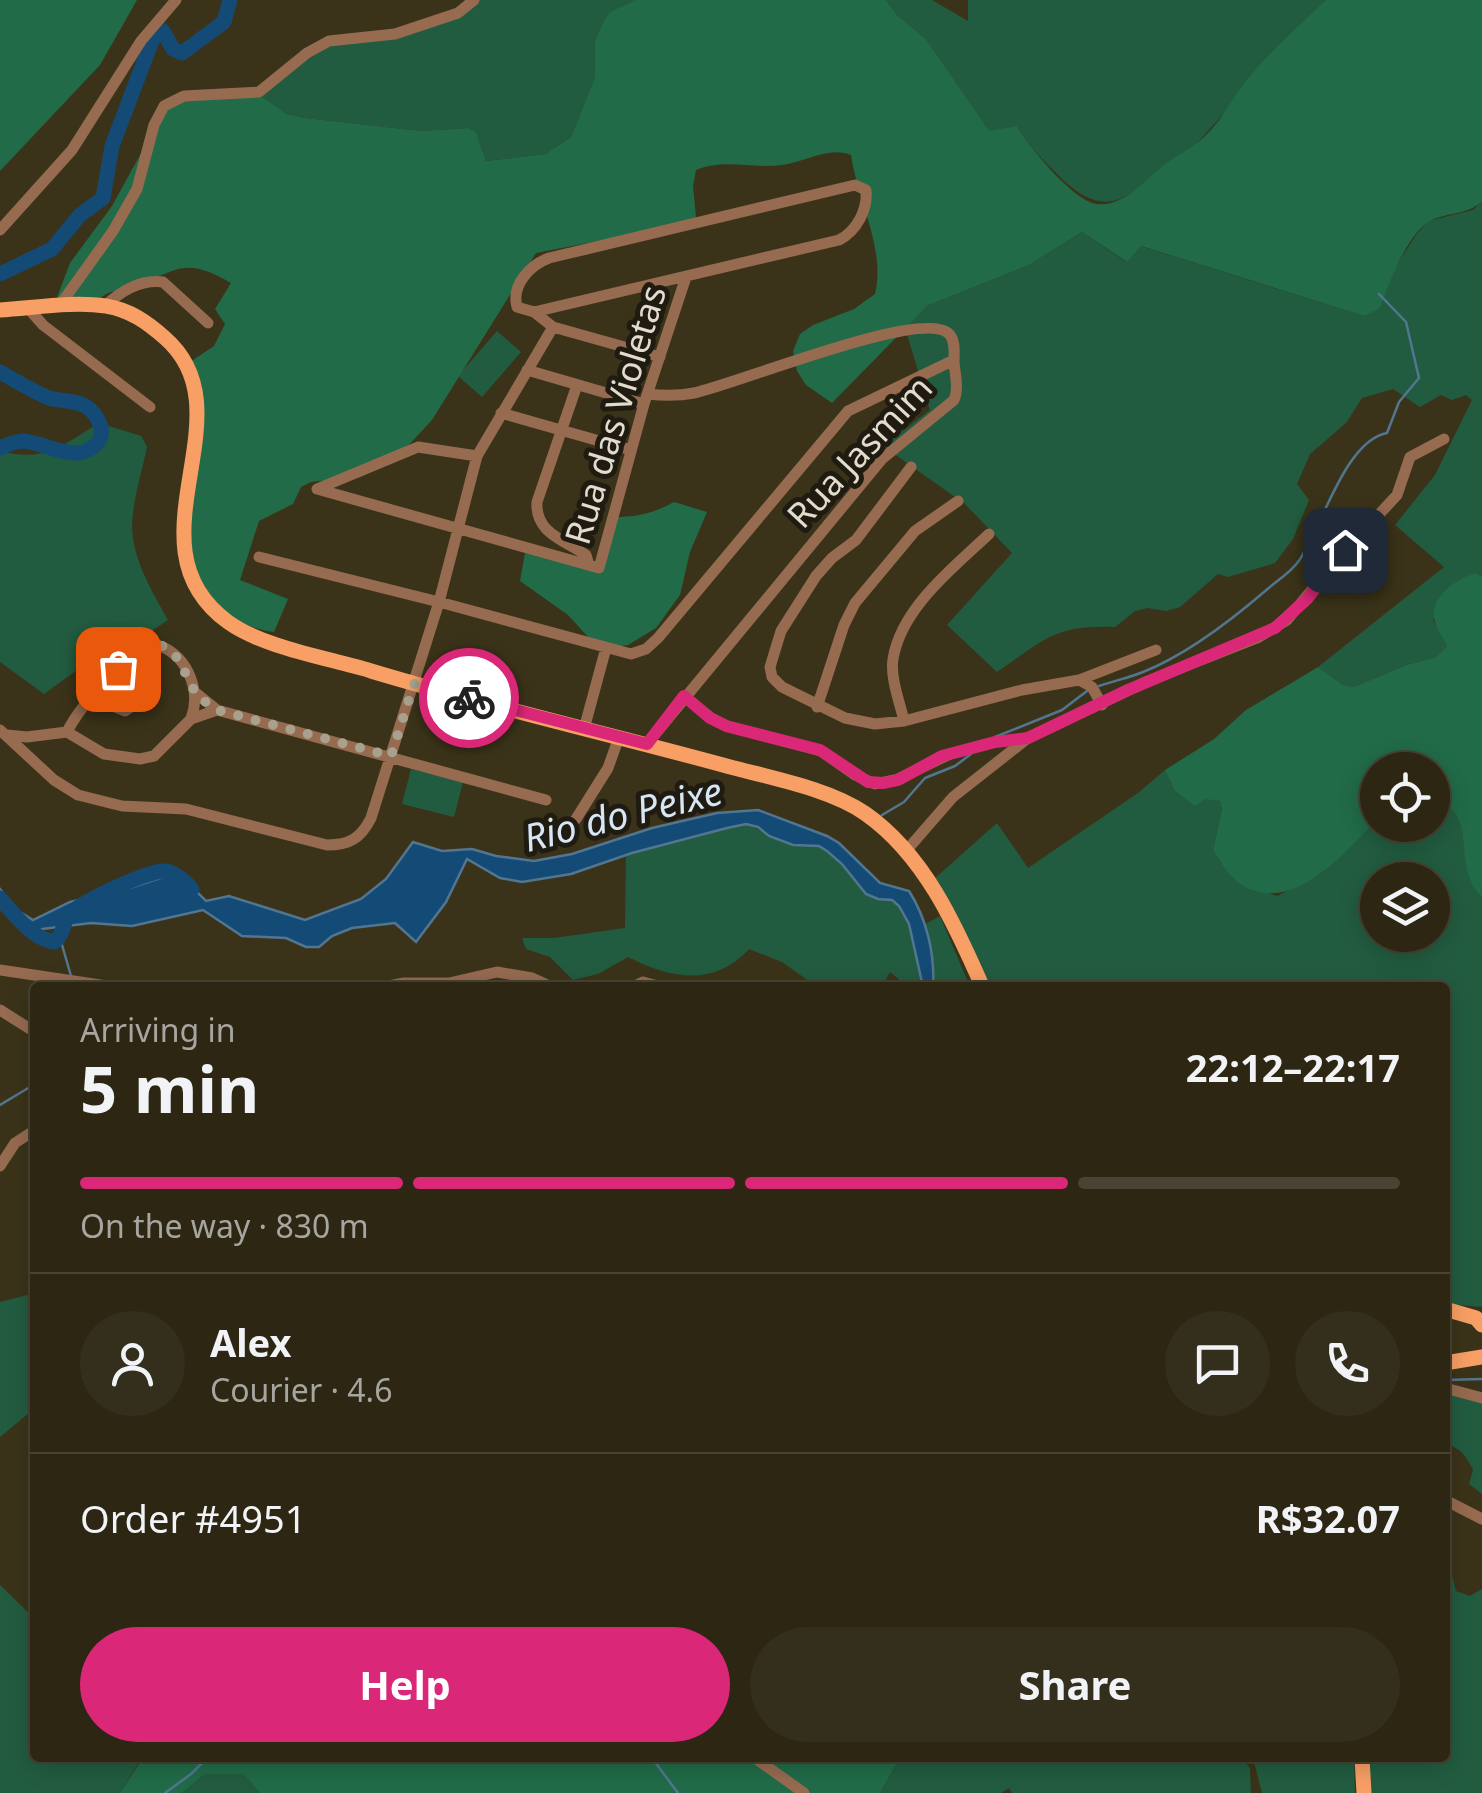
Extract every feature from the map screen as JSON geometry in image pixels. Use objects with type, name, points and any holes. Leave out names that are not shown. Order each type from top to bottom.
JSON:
[{"type":"main road","points":[[13,309],[104,306],[130,312],[156,329],[180,353],[192,374],[198,412],[182,541],[188,565],[204,597],[229,623],[252,635],[414,684],[647,744],[837,800],[865,813],[906,851],[953,924],[980,982]]},
{"type":"main road","points":[[1450,1309],[1482,1312]]},
{"type":"main road","points":[[1450,1310],[1476,1318],[1482,1324]]},
{"type":"main road","points":[[1474,1358],[1482,1345]]},
{"type":"main road","points":[[1362,1762],[1364,1793]]},
{"type":"street","points":[[0,230],[72,150],[141,41],[176,0]]},
{"type":"street","points":[[60,305],[136,189],[154,126],[164,106],[184,96],[259,92],[329,40],[395,34],[458,13],[474,0]]},
{"type":"street","points":[[854,185],[868,192],[860,218],[844,238],[534,312],[520,310],[515,296],[528,270],[540,262],[854,185]]},
{"type":"street","name":"Rua das Violetas","points":[[594,567],[686,277]]},
{"type":"street","points":[[104,306],[132,286],[163,282],[208,323]]},
{"type":"street","points":[[13,309],[54,334],[150,407]]},
{"type":"street","points":[[534,312],[553,327],[660,357]]},
{"type":"street","points":[[3,732],[54,780],[78,795],[122,806],[186,810],[327,845],[344,845],[364,831],[440,602],[478,456],[553,327]]},
{"type":"street","name":"Rua Jasmim","points":[[646,399],[696,392],[868,337],[904,331],[946,331],[952,339],[957,392],[951,403],[882,458],[647,744]]},
{"type":"street","points":[[259,557],[631,654],[658,638],[848,411],[954,360]]},
{"type":"street","points":[[527,370],[646,399]]},
{"type":"street","points":[[577,385],[537,502],[537,517],[548,531],[586,555],[594,567]]},
{"type":"street","points":[[501,412],[631,450]]},
{"type":"street","points":[[906,851],[953,797],[1028,738],[1128,690],[1275,628],[1296,611],[1404,486],[1410,457],[1444,439]]},
{"type":"street","points":[[478,456],[418,447],[316,489],[594,567]]},
{"type":"street","points":[[911,466],[856,540],[816,576],[775,642],[772,677],[796,697],[864,723],[904,721],[943,714],[1022,690],[1079,680],[1156,650]]},
{"type":"street","points":[[818,708],[855,602],[915,532],[958,501]]},
{"type":"street","points":[[904,721],[893,664],[899,641],[913,614],[989,534]]},
{"type":"street","points":[[67,732],[118,669],[146,644],[162,646],[183,664],[196,693],[217,710],[546,800]]},
{"type":"street","points":[[584,728],[606,648]]},
{"type":"street","points":[[97,692],[118,709],[125,711],[135,704],[141,687],[118,669]]},
{"type":"street","points":[[1079,680],[1092,688],[1102,705]]},
{"type":"street","points":[[191,719],[196,693]]},
{"type":"street","points":[[684,696],[726,726],[820,750],[874,784],[898,780],[950,754],[1028,738]]},
{"type":"street","points":[[3,732],[27,737],[67,732],[104,754],[140,760],[154,756],[191,719],[217,710]]},
{"type":"street","points":[[576,819],[608,768],[619,737]]},
{"type":"street","points":[[0,970],[72,982]]},
{"type":"street","points":[[453,982],[497,972],[538,982]]},
{"type":"street","points":[[0,1010],[30,1029]]},
{"type":"street","points":[[0,1166],[14,1144],[30,1133]]},
{"type":"street","points":[[1450,1389],[1482,1398]]},
{"type":"street","points":[[1450,1503],[1482,1519]]},
{"type":"street","points":[[761,1762],[804,1793]]},
{"type":"green space","points":[[0,0],[137,0],[100,65],[0,171]]},
{"type":"green space","points":[[471,0],[635,0],[611,12],[603,22],[595,40],[595,77],[571,137],[545,154],[486,161],[476,132],[468,128],[421,131],[305,118],[287,114],[260,95],[328,36],[402,28]]},
{"type":"green space","points":[[635,0],[886,0],[897,15],[926,39],[989,131],[1017,126],[1061,181],[1092,203],[1103,204],[1125,197],[1204,137],[1259,66],[1326,0],[1482,0],[1482,201],[1471,209],[1438,217],[1423,226],[1400,260],[1380,308],[1364,316],[1141,246],[1127,262],[1082,232],[1029,265],[927,306],[832,403],[806,385],[797,371],[793,351],[800,334],[854,309],[875,294],[877,259],[851,155],[826,153],[782,165],[728,164],[696,170],[696,217],[691,223],[536,253],[432,420],[392,463],[360,477],[311,482],[301,487],[293,504],[259,521],[240,580],[288,599],[274,632],[238,621],[221,610],[193,582],[178,548],[178,529],[195,436],[190,362],[214,346],[225,324],[215,309],[231,283],[200,269],[178,269],[99,299],[56,300],[70,263],[112,206],[173,95],[260,95],[287,114],[305,118],[421,131],[468,128],[476,132],[486,161],[545,154],[571,137],[595,77],[595,40],[603,22],[610,12]]},
{"type":"green space","points":[[886,0],[932,0],[968,21],[968,0],[1326,0],[1191,150],[1126,196],[1112,201],[1096,200],[1079,192],[1041,158],[1017,126],[989,132],[926,39],[897,15]]},
{"type":"green space","points":[[1482,201],[1482,576],[1476,573],[1433,620],[1447,646],[1436,657],[1354,687],[1343,685],[1318,667],[1444,567],[1395,525],[1435,475],[1472,400],[1466,395],[1452,400],[1441,395],[1420,407],[1393,389],[1362,398],[1346,423],[1310,454],[1297,484],[1309,500],[1293,539],[1275,563],[1228,577],[1218,574],[1180,607],[1166,611],[1148,608],[1135,611],[1115,627],[1078,628],[1051,636],[997,672],[947,625],[1012,553],[965,504],[883,446],[930,410],[905,328],[927,306],[1029,265],[1082,232],[1126,262],[1140,246],[1364,316],[1428,221],[1473,210]]},
{"type":"green space","points":[[497,331],[521,352],[482,397],[458,376]]},
{"type":"green space","points":[[99,423],[141,436],[147,447],[134,505],[133,538],[144,574],[168,620],[103,663],[88,662],[44,694],[0,662],[0,451],[29,455],[53,450]]},
{"type":"green space","points":[[674,502],[707,512],[690,552],[680,595],[656,628],[628,645],[615,647],[588,637],[568,615],[520,581],[525,553],[595,570],[608,517],[642,514]]},
{"type":"green space","points":[[1476,573],[1482,576],[1482,897],[1472,884],[1461,828],[1450,808],[1450,752],[1360,752],[1360,837],[1332,865],[1295,888],[1276,893],[1256,891],[1236,881],[1213,850],[1222,809],[1220,801],[1206,799],[1195,806],[1174,790],[1165,770],[1214,739],[1246,710],[1318,667],[1343,685],[1354,687],[1436,657],[1447,646],[1435,622],[1436,605],[1460,580]]},
{"type":"green space","points":[[411,769],[463,782],[454,817],[402,804]]},
{"type":"green space","points":[[1165,770],[1174,790],[1220,801],[1222,809],[1213,850],[1234,880],[1277,896],[1321,874],[1360,836],[1360,842],[1450,842],[1450,808],[1462,828],[1468,870],[1482,897],[1482,1307],[1450,1304],[1450,982],[983,982],[934,879],[997,823],[1028,868]]},
{"type":"green space","points":[[746,824],[793,845],[819,846],[878,899],[892,900],[900,907],[914,941],[922,982],[902,982],[890,972],[885,982],[810,982],[782,962],[749,949],[721,970],[706,974],[675,974],[628,957],[598,974],[573,980],[550,957],[526,949],[522,938],[554,938],[625,928],[626,855]]},
{"type":"green space","points":[[940,916],[968,982],[933,982],[934,963],[924,925]]},
{"type":"green space","points":[[30,1294],[30,1412],[0,1437],[0,1302]]},
{"type":"green space","points":[[1450,1390],[1482,1398],[1482,1494],[1469,1484],[1473,1470],[1459,1450],[1450,1446]]},
{"type":"green space","points":[[1450,1568],[1456,1591],[1470,1596],[1482,1589],[1482,1793],[1365,1793],[1364,1762],[1450,1762]]},
{"type":"green space","points":[[0,1585],[30,1614],[30,1762],[141,1762],[120,1793],[0,1793]]},
{"type":"green space","points":[[898,1762],[1245,1762],[1250,1768],[1251,1793],[1012,1793],[1009,1788],[1001,1793],[880,1793]]},
{"type":"green space","points":[[898,1762],[880,1793],[260,1793],[243,1774],[205,1774],[182,1793],[120,1793],[138,1765]]},
{"type":"green space","points":[[1254,1762],[1354,1762],[1355,1793],[1262,1793]]},
{"type":"green space","points":[[205,1774],[243,1774],[260,1793],[182,1793]]},
{"type":"water","points":[[758,810],[827,836],[880,883],[909,891],[928,938],[933,982],[922,982],[909,924],[892,900],[866,894],[842,864],[819,846],[793,845],[746,824],[632,853],[571,874],[522,882],[500,878],[467,859],[446,902],[416,942],[395,923],[352,928],[332,936],[319,947],[306,947],[286,938],[242,936],[203,910],[132,926],[91,923],[26,931],[0,908],[0,889],[15,909],[33,920],[70,902],[166,876],[181,876],[206,901],[229,896],[305,920],[361,899],[386,879],[413,842],[442,851],[472,849],[534,861],[717,813]]},
{"type":"waterway","points":[[0,274],[52,249],[80,215],[103,198],[112,146],[153,38],[163,31],[173,49],[182,53],[224,22],[230,0]]},
{"type":"waterway","points":[[1099,686],[1143,672],[1191,647],[1298,562],[1346,469],[1358,452],[1387,433],[1399,402],[1419,378],[1406,322],[1379,294]]},
{"type":"waterway","points":[[0,372],[49,398],[86,407],[95,415],[101,431],[98,442],[81,453],[23,441],[0,448]]},
{"type":"waterway","points":[[995,737],[1062,710],[1087,691]]},
{"type":"waterway","points":[[882,815],[904,802],[925,778],[955,766],[971,754]]},
{"type":"waterway","name":"Rio do Peixe","points":[[0,898],[30,931],[54,942],[75,909],[130,881],[165,871],[177,875],[192,889]]},
{"type":"waterway","points":[[60,938],[71,976]]},
{"type":"waterway","points":[[0,1105],[30,1087]]},
{"type":"waterway","points":[[1450,1380],[1482,1379]]},
{"type":"waterway","points":[[165,1793],[203,1762]]},
{"type":"waterway","points":[[655,1762],[678,1793]]},
{"type":"way so far","points":[[118,669],[146,644],[162,646],[183,664],[196,693],[217,710],[391,756],[414,684],[469,698]]},
{"type":"route","points":[[469,698],[647,744],[684,696],[726,726],[820,750],[868,782],[884,783],[898,780],[942,756],[1028,738],[1148,681],[1257,638],[1286,620],[1345,550]]}]
